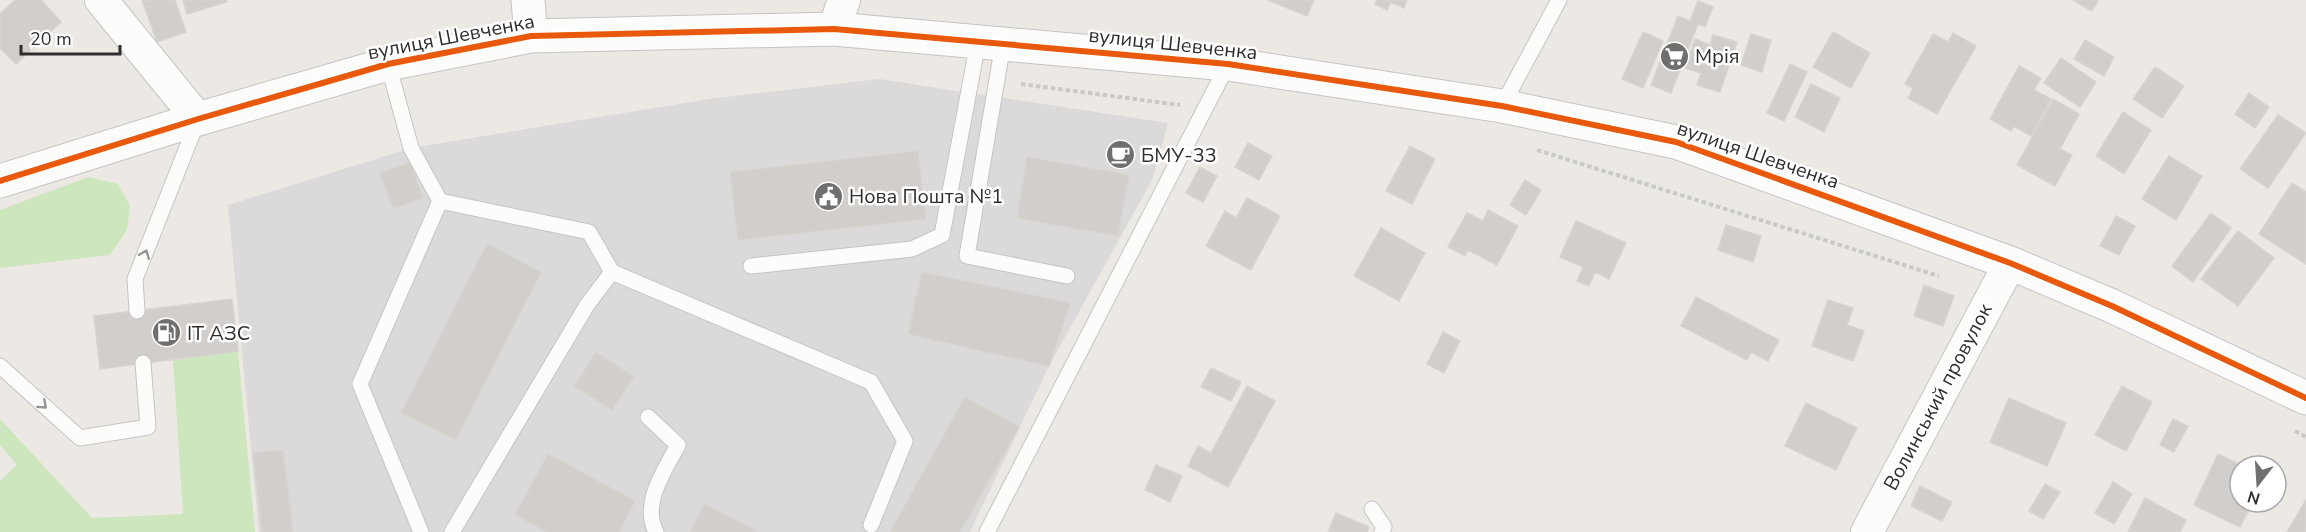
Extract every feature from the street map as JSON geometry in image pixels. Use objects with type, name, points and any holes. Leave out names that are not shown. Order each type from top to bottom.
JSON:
[{"type":"street","points":[[101,0],[198,119]]},
{"type":"street","points":[[528,0],[531,36]]},
{"type":"street","name":"вулиця Шевченка","points":[[0,181],[198,119],[388,64],[531,36],[839,15],[990,43],[1228,64],[1502,106],[1676,142],[2010,262],[2112,306],[2306,399]]},
{"type":"street","name":"Волинський провулок","points":[[1867,532],[2010,262]]},
{"type":"lane","points":[[1502,106],[1559,0]]},
{"type":"lane","points":[[990,43],[996,81],[967,256],[1067,276]]},
{"type":"lane","points":[[751,266],[912,249],[942,235],[990,43]]},
{"type":"lane","points":[[388,64],[411,148],[440,201],[589,232],[612,272],[871,382],[905,441],[871,525]]},
{"type":"lane","points":[[987,532],[1228,64]]},
{"type":"lane","points":[[137,311],[135,279],[198,119]]},
{"type":"lane","points":[[421,532],[360,384],[440,201]]},
{"type":"lane","points":[[452,532],[587,305],[612,272]]},
{"type":"lane","points":[[0,366],[80,438],[148,427],[144,363]]},
{"type":"lane","points":[[648,417],[678,445],[652,495],[653,527],[656,532]]},
{"type":"lane","points":[[1372,508],[1384,527],[1382,532]]},
{"type":"path","points":[[996,81],[1206,109]]},
{"type":"path","points":[[1536,150],[1994,293]]},
{"type":"path","points":[[2286,427],[2306,437]]},
{"type":"shaded area","points":[[879,79],[1168,123],[1152,180],[1049,366],[970,532],[259,532],[228,205],[411,148],[709,99]]},
{"type":"green space","points":[[88,177],[118,184],[130,206],[127,230],[110,255],[0,268],[0,210]]},
{"type":"green space","points":[[238,351],[255,532],[0,532],[0,481],[17,465],[0,445],[0,419],[92,518],[183,514],[173,360]]},
{"type":"building","points":[[15,0],[41,0],[61,22],[16,64],[0,48],[0,14]]},
{"type":"building","points":[[142,0],[175,0],[186,32],[157,42]]},
{"type":"building","points":[[183,0],[227,0],[227,2],[187,14]]},
{"type":"building","points":[[1268,0],[1314,0],[1307,16]]},
{"type":"building","points":[[1377,0],[1407,0],[1404,8],[1391,2],[1387,10],[1375,4]]},
{"type":"building","points":[[2073,0],[2098,0],[2092,11]]},
{"type":"building","name":"Мрія","points":[[1698,1],[1713,7],[1705,27],[1698,24],[1671,93],[1651,85],[1678,16],[1690,21]]},
{"type":"building","points":[[1643,32],[1663,41],[1643,88],[1622,79]]},
{"type":"building","points":[[1833,32],[1870,53],[1851,88],[1813,67]]},
{"type":"building","points":[[1953,33],[1976,46],[1937,114],[1908,98],[1913,88],[1905,84],[1933,34],[1948,42]]},
{"type":"building","points":[[1751,34],[1771,40],[1762,72],[1741,65]]},
{"type":"building","points":[[1713,35],[1737,42],[1720,92],[1697,85],[1701,73],[1685,68],[1695,39],[1710,45]]},
{"type":"building","points":[[2085,40],[2114,57],[2104,76],[2074,59]]},
{"type":"building","points":[[2061,58],[2096,82],[2080,107],[2044,83]]},
{"type":"building","points":[[1790,64],[1807,72],[1784,121],[1767,113]]},
{"type":"building","points":[[2019,66],[2041,78],[2034,90],[2051,99],[2031,136],[2014,126],[2011,131],[1990,119]]},
{"type":"building","points":[[2155,67],[2184,86],[2162,118],[2133,99]]},
{"type":"building","points":[[1811,84],[1840,98],[1824,132],[1795,117]]},
{"type":"building","points":[[2249,93],[2269,107],[2255,128],[2235,114]]},
{"type":"building","points":[[2053,99],[2079,114],[2060,149],[2072,155],[2055,186],[2017,165]]},
{"type":"building","points":[[2123,112],[2151,130],[2124,174],[2096,156]]},
{"type":"building","points":[[2278,115],[2306,133],[2268,188],[2240,169]]},
{"type":"building","points":[[1248,143],[1272,156],[1259,180],[1235,167]]},
{"type":"building","points":[[1410,146],[1435,159],[1412,204],[1386,191]]},
{"type":"building","name":"Нова Пошта №1","points":[[918,151],[926,219],[738,240],[730,172]]},
{"type":"building","points":[[2169,156],[2202,176],[2176,220],[2142,199]]},
{"type":"building","points":[[1027,157],[1129,175],[1118,236],[1017,218]]},
{"type":"building","points":[[410,163],[423,198],[393,209],[380,173]]},
{"type":"building","points":[[1200,167],[1217,176],[1203,202],[1186,193]]},
{"type":"building","points":[[1525,180],[1541,190],[1526,215],[1510,205]]},
{"type":"building","points":[[2292,183],[2306,192],[2306,264],[2259,234]]},
{"type":"building","points":[[1247,198],[1280,216],[1251,270],[1206,246],[1225,211],[1236,218]]},
{"type":"building","points":[[1488,210],[1518,226],[1497,265],[1468,250],[1465,256],[1448,247],[1467,213],[1483,221]]},
{"type":"building","points":[[2211,213],[2231,228],[2193,282],[2172,266]]},
{"type":"building","points":[[2116,216],[2135,226],[2119,255],[2100,246]]},
{"type":"building","points":[[1576,221],[1626,243],[1609,279],[1595,272],[1589,286],[1577,281],[1583,267],[1560,257]]},
{"type":"building","points":[[1726,225],[1761,236],[1753,262],[1718,250]]},
{"type":"building","points":[[1381,228],[1425,253],[1399,301],[1354,276]]},
{"type":"building","points":[[2238,231],[2274,258],[2238,306],[2201,279]]},
{"type":"building","points":[[487,244],[541,272],[456,440],[401,413]]},
{"type":"building","points":[[922,272],[1070,303],[1049,366],[908,334]]},
{"type":"building","points":[[1924,285],[1954,296],[1943,326],[1914,316]]},
{"type":"building","points":[[1696,297],[1779,340],[1768,361],[1751,352],[1747,360],[1681,326]]},
{"type":"building","name":"ІТ АЗС","points":[[232,299],[238,351],[100,369],[94,316]]},
{"type":"building","points":[[1828,300],[1853,308],[1847,325],[1864,331],[1853,361],[1812,346]]},
{"type":"building","points":[[1443,332],[1460,341],[1444,373],[1427,364]]},
{"type":"building","points":[[596,352],[634,377],[612,410],[574,386]]},
{"type":"building","points":[[1211,368],[1241,382],[1231,401],[1201,387]]},
{"type":"building","points":[[1247,386],[1275,401],[1228,487],[1188,466],[1198,446],[1211,453]]},
{"type":"building","points":[[2122,386],[2152,402],[2126,451],[2095,435]]},
{"type":"building","points":[[965,397],[1019,427],[960,532],[890,532]]},
{"type":"building","points":[[2009,398],[2066,423],[2047,466],[1990,442]]},
{"type":"building","points":[[1806,403],[1857,428],[1836,470],[1785,446]]},
{"type":"building","points":[[2173,419],[2188,426],[2174,452],[2160,445]]},
{"type":"building","points":[[283,450],[293,532],[262,532],[253,453]]},
{"type":"building","points":[[548,454],[635,501],[619,532],[547,532],[515,515]]},
{"type":"building","points":[[2218,454],[2228,459],[2228,514],[2247,514],[2240,527],[2194,505]]},
{"type":"building","points":[[1156,465],[1182,476],[1170,502],[1145,490]]},
{"type":"building","points":[[2113,482],[2132,494],[2114,524],[2095,513]]},
{"type":"building","points":[[2045,484],[2060,492],[2043,519],[2029,511]]},
{"type":"building","points":[[1920,486],[1952,502],[1942,521],[1911,506]]},
{"type":"building","points":[[2145,498],[2186,520],[2180,532],[2128,532]]},
{"type":"building","points":[[2306,500],[2306,532],[2287,532]]},
{"type":"building","points":[[705,504],[758,532],[690,532]]},
{"type":"building","points":[[1336,513],[1369,527],[1367,532],[1328,532]]},
{"type":"cycle path","points":[[0,181],[198,119],[388,64],[531,36],[834,29],[1228,64],[1502,106],[1676,142],[2010,263],[2112,306],[2306,398]]},
{"type":"place","name":"Мрія","points":[[1674,56]]},
{"type":"place","name":"БМУ-33","points":[[1120,155]]},
{"type":"place","name":"Нова Пошта №1","points":[[828,196]]},
{"type":"place","name":"ІТ АЗС","points":[[166,333]]}]
